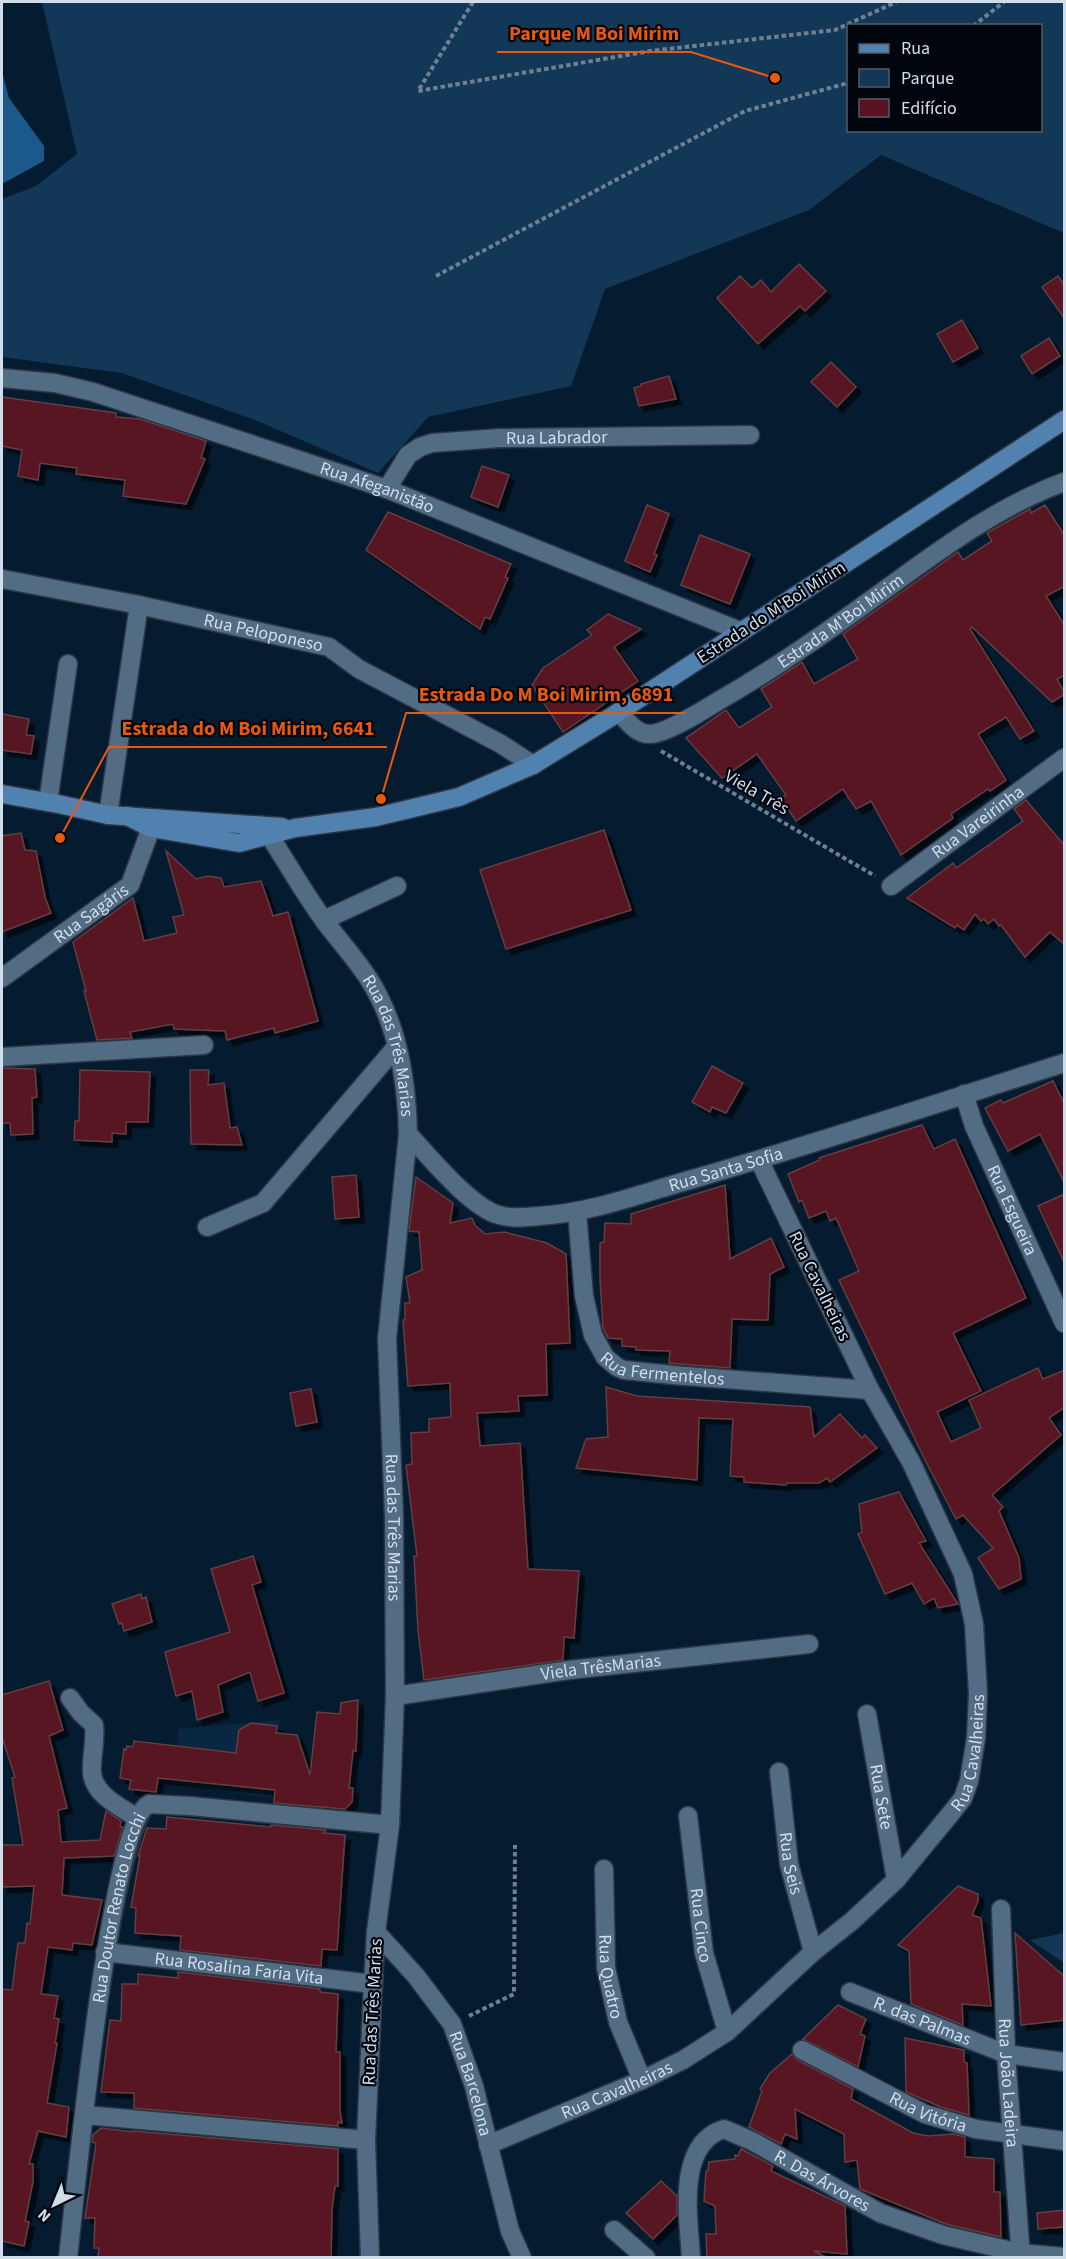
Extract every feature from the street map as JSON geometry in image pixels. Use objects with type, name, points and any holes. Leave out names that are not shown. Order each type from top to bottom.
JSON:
[{"type":"main road","name":"Estrada do M'Boi Mirim","points":[[127,816],[152,828],[239,843],[295,828],[376,817],[459,797],[533,765],[619,712],[1065,420]]},
{"type":"main road","name":"Estrada do M'Boi Mirim","points":[[2,795],[108,815],[295,828]]},
{"type":"street","name":"Rua Afeganistão","points":[[2,378],[55,383],[93,392],[387,489],[740,631]]},
{"type":"street","name":"Rua Labrador","points":[[387,489],[408,455],[432,443],[500,438],[750,435]]},
{"type":"street","name":"Estrada M'Boi Mirim","points":[[619,712],[635,729],[648,734],[656,733],[694,715],[750,683],[869,602],[915,567],[998,513],[1037,492],[1065,482]]},
{"type":"street","name":"Rua Peloponeso","points":[[2,579],[139,605],[329,647],[360,669],[501,744],[533,765]]},
{"type":"street","points":[[108,815],[139,605]]},
{"type":"street","points":[[48,802],[68,664]]},
{"type":"street","name":"Rua Vareirinha","points":[[891,886],[1065,758]]},
{"type":"street","name":"Rua Sagáris","points":[[2,978],[130,885],[152,828]]},
{"type":"street","name":"Rua das Três Marias","points":[[269,835],[324,920],[380,997],[396,1047],[408,1108],[408,1134],[388,1311],[387,1339],[394,1516],[395,1696],[390,1825],[376,1932],[373,1984],[366,2140],[369,2258]]},
{"type":"street","points":[[324,920],[397,886]]},
{"type":"street","points":[[2,1056],[204,1045]]},
{"type":"street","points":[[207,1227],[263,1203],[396,1047]]},
{"type":"street","name":"Rua Santa Sofia","points":[[408,1134],[473,1200],[488,1211],[498,1215],[522,1218],[578,1212],[759,1160],[1065,1063]]},
{"type":"street","name":"Rua Esgueira","points":[[964,1094],[974,1126],[1065,1323]]},
{"type":"street","name":"Rua Cavalheiras","points":[[488,2145],[642,2080],[683,2060],[727,2032],[813,1952],[852,1921],[896,1880],[963,1798],[969,1781],[977,1727],[978,1694],[974,1624],[963,1574],[911,1462],[870,1390],[759,1160]]},
{"type":"street","name":"Rua Fermentelos","points":[[578,1212],[585,1296],[594,1335],[605,1357],[617,1367],[624,1370],[673,1375],[870,1390]]},
{"type":"street","name":"Viela TrêsMarias","points":[[395,1696],[569,1670],[809,1644]]},
{"type":"street","points":[[70,1698],[94,1725],[91,1773],[95,1786],[104,1796],[137,1818]]},
{"type":"street","name":"Rua Sete","points":[[867,1714],[896,1880]]},
{"type":"street","name":"Rua Seis","points":[[779,1772],[789,1864],[813,1952]]},
{"type":"street","name":"Rua Doutor Renato Locchi","points":[[68,2258],[105,1952],[129,1841],[137,1818],[146,1806],[155,1804],[390,1825]]},
{"type":"street","name":"Rua Cinco","points":[[687,1816],[704,1953],[727,2032]]},
{"type":"street","name":"Rua Quatro","points":[[604,1869],[606,1968],[618,2022],[642,2080]]},
{"type":"street","name":"Rua João Ladeira","points":[[1001,1909],[1006,2054],[1014,2135],[1021,2255]]},
{"type":"street","name":"Rua Barcelona","points":[[376,1932],[416,1976],[452,2024],[474,2086],[510,2231],[522,2258]]},
{"type":"street","name":"Rua Rosalina Faria Vita","points":[[105,1952],[373,1984]]},
{"type":"street","name":"R. das Palmas","points":[[850,1992],[1006,2054],[1065,2062]]},
{"type":"street","name":"Rua Vitória","points":[[802,2050],[925,2114],[976,2129],[1065,2141]]},
{"type":"street","points":[[85,2115],[366,2140]]},
{"type":"street","name":"R. Das Árvores","points":[[691,2258],[689,2173],[702,2145],[714,2133],[724,2129],[752,2142],[880,2213],[943,2235],[1021,2255],[1065,2257]]},
{"type":"street","points":[[614,2230],[646,2258]]},
{"type":"path","points":[[473,2],[418,91],[650,51],[835,30],[847,24]]},
{"type":"path","points":[[848,24],[896,2]]},
{"type":"path","points":[[976,24],[1004,2]]},
{"type":"path","points":[[436,276],[745,111],[847,84]]},
{"type":"path","name":"Viela Três","points":[[653,747],[891,886]]},
{"type":"path","points":[[452,2024],[514,1994],[515,1845]]},
{"type":"shaded area","points":[[2,72],[9,98],[44,146],[44,161],[2,184]]},
{"type":"shaded area","points":[[280,1720],[271,1798],[176,1783],[178,1729]]},
{"type":"green space","points":[[42,2],[1064,2],[1064,233],[881,155],[809,210],[605,289],[571,386],[428,417],[378,473],[255,420],[122,373],[2,357],[2,199],[36,186],[77,154]]},
{"type":"green space","points":[[1064,1933],[1064,1963],[1030,1940]]},
{"type":"building","points":[[799,264],[826,291],[805,311],[800,306],[758,344],[717,298],[740,276],[752,288],[761,280],[771,292]]},
{"type":"building","points":[[1058,276],[1065,286],[1065,319],[1042,287]]},
{"type":"building","points":[[962,320],[978,348],[953,362],[937,334]]},
{"type":"building","points":[[1049,338],[1060,356],[1032,374],[1021,356]]},
{"type":"building","points":[[831,362],[856,387],[837,407],[811,382]]},
{"type":"building","points":[[669,376],[676,399],[639,406],[634,388]]},
{"type":"building","points":[[2,397],[116,413],[116,417],[140,419],[206,441],[201,458],[205,459],[186,504],[123,496],[125,480],[76,474],[77,468],[40,463],[38,480],[18,476],[22,450],[2,446]]},
{"type":"building","points":[[482,466],[509,475],[498,507],[471,497]]},
{"type":"building","points":[[647,505],[669,514],[654,554],[657,555],[650,572],[625,561]]},
{"type":"building","points":[[1045,505],[1065,536],[1065,586],[1046,596],[1065,626],[1065,675],[1057,679],[1065,694],[1052,702],[972,627],[970,629],[1034,731],[1020,739],[1006,717],[978,734],[1006,780],[990,791],[988,789],[951,814],[953,818],[901,855],[871,801],[856,809],[843,789],[796,821],[781,798],[786,795],[757,754],[722,778],[686,738],[726,710],[739,728],[772,707],[761,689],[802,662],[814,684],[858,659],[843,634],[958,552],[963,560],[992,541],[987,533],[1030,509],[1031,513]]},
{"type":"building","points":[[388,512],[511,564],[505,577],[508,578],[490,619],[485,617],[480,629],[366,550]]},
{"type":"building","points":[[700,535],[750,554],[730,604],[681,585]]},
{"type":"building","points":[[608,614],[641,629],[614,647],[638,681],[563,732],[532,685],[543,668],[592,635],[587,630]]},
{"type":"building","points":[[2,714],[29,719],[26,735],[34,736],[31,754],[2,750]]},
{"type":"building","points":[[1026,800],[1065,846],[1065,945],[1050,932],[1025,957],[994,919],[988,924],[984,919],[981,921],[975,914],[964,930],[957,925],[955,928],[907,898],[953,863],[956,868],[1023,821],[1014,809]]},
{"type":"building","points":[[604,830],[631,910],[506,949],[480,870]]},
{"type":"building","points":[[21,833],[25,850],[36,851],[45,897],[51,913],[2,932],[2,836]]},
{"type":"building","points":[[166,851],[196,879],[208,876],[221,878],[224,887],[261,881],[273,916],[288,912],[318,1021],[275,1033],[274,1028],[227,1040],[225,1031],[174,1029],[173,1024],[130,1032],[132,1038],[97,1040],[73,942],[133,898],[144,941],[177,933],[173,917],[184,915]]},
{"type":"building","points":[[712,1066],[743,1083],[726,1113],[712,1107],[710,1112],[692,1102]]},
{"type":"building","points":[[2,1068],[35,1069],[37,1097],[32,1098],[33,1134],[11,1135],[10,1123],[2,1123]]},
{"type":"building","points":[[80,1070],[150,1072],[148,1122],[126,1122],[126,1134],[112,1133],[112,1142],[74,1140],[75,1121],[79,1121]]},
{"type":"building","points":[[190,1070],[209,1070],[208,1085],[224,1083],[230,1128],[237,1127],[242,1145],[191,1144]]},
{"type":"building","points":[[1053,1081],[1065,1105],[1065,1184],[1040,1134],[1008,1151],[985,1108],[1001,1100],[1003,1103]]},
{"type":"building","points":[[922,1125],[934,1149],[955,1139],[1026,1298],[953,1333],[981,1391],[937,1412],[951,1442],[981,1428],[969,1400],[1038,1368],[1043,1379],[1065,1370],[1065,1407],[1049,1418],[1061,1435],[992,1495],[1003,1507],[999,1511],[1019,1558],[1021,1579],[999,1589],[978,1558],[993,1548],[963,1515],[956,1519],[924,1458],[839,1280],[859,1271],[836,1218],[830,1221],[826,1211],[809,1218],[802,1200],[799,1202],[788,1174],[820,1160],[819,1158]]},
{"type":"building","points":[[356,1175],[359,1217],[335,1219],[332,1177]]},
{"type":"building","points":[[416,1177],[453,1203],[450,1223],[472,1218],[475,1225],[485,1234],[504,1232],[547,1243],[566,1254],[570,1343],[546,1344],[547,1395],[518,1396],[519,1411],[477,1413],[480,1446],[520,1443],[528,1569],[579,1571],[574,1638],[564,1637],[563,1660],[424,1680],[418,1630],[414,1556],[417,1556],[406,1465],[412,1464],[411,1433],[429,1432],[429,1419],[451,1417],[450,1383],[408,1386],[403,1320],[405,1320],[405,1303],[410,1303],[406,1277],[422,1270],[419,1232],[409,1231]]},
{"type":"building","points":[[725,1185],[730,1259],[771,1238],[784,1267],[770,1274],[768,1320],[732,1319],[730,1368],[669,1363],[670,1351],[636,1350],[636,1347],[622,1346],[622,1339],[608,1338],[603,1328],[600,1279],[600,1243],[604,1242],[605,1223],[631,1224],[631,1214]]},
{"type":"building","points":[[1065,1194],[1065,1264],[1038,1206]]},
{"type":"building","points":[[606,1387],[637,1396],[810,1407],[814,1437],[840,1414],[862,1438],[865,1435],[877,1448],[830,1482],[827,1478],[819,1483],[787,1483],[786,1485],[744,1482],[744,1477],[730,1476],[733,1419],[699,1418],[697,1480],[576,1468],[586,1439],[608,1437]]},
{"type":"building","points":[[311,1389],[317,1422],[296,1426],[290,1393]]},
{"type":"building","points":[[899,1492],[926,1541],[919,1543],[958,1604],[938,1608],[934,1598],[924,1604],[912,1583],[885,1594],[858,1534],[862,1532],[859,1504]]},
{"type":"building","points":[[253,1556],[261,1582],[252,1585],[284,1693],[258,1701],[250,1672],[218,1685],[223,1712],[197,1720],[192,1691],[176,1696],[165,1652],[230,1632],[211,1569]]},
{"type":"building","points":[[141,1594],[142,1599],[146,1597],[152,1622],[124,1631],[112,1604]]},
{"type":"building","points":[[49,1681],[63,1730],[49,1736],[67,1808],[58,1810],[61,1842],[100,1840],[106,1811],[121,1821],[120,1827],[123,1827],[114,1856],[64,1858],[62,1895],[102,1900],[92,1945],[73,1943],[72,1950],[48,1947],[41,1994],[58,1996],[54,2018],[59,2019],[47,2103],[69,2107],[66,2137],[38,2131],[29,2164],[33,2164],[33,2182],[25,2221],[29,2222],[24,2246],[2,2241],[2,1989],[12,1990],[18,1943],[25,1943],[27,1923],[30,1924],[34,1886],[2,1887],[2,1845],[23,1845],[12,1778],[15,1777],[2,1737],[2,1695]]},
{"type":"building","points":[[358,1700],[356,1751],[353,1751],[349,1788],[353,1788],[352,1802],[345,1809],[274,1803],[275,1790],[158,1778],[156,1792],[129,1789],[131,1780],[120,1778],[124,1749],[126,1750],[127,1746],[133,1747],[134,1741],[236,1753],[239,1730],[251,1723],[277,1726],[276,1733],[297,1735],[310,1775],[317,1712],[340,1714],[341,1703]]},
{"type":"building","points":[[167,1817],[326,1830],[323,1833],[345,1835],[337,1950],[322,1949],[321,1966],[180,1950],[181,1936],[135,1933],[136,1908],[131,1907],[140,1856],[138,1856],[147,1828],[166,1829]]},
{"type":"building","points":[[958,1886],[978,1894],[978,1901],[972,1915],[981,1918],[991,2006],[962,2004],[963,2025],[911,2004],[909,1951],[898,1945]]},
{"type":"building","points":[[1015,1933],[1065,1977],[1065,2020],[1021,2025]]},
{"type":"building","points":[[178,1972],[320,1989],[320,1992],[338,1994],[336,2052],[340,2052],[342,2123],[338,2122],[338,2126],[134,2108],[134,2093],[101,2092],[110,2020],[121,2021],[122,1984],[138,1984],[138,1974],[178,1978]]},
{"type":"building","points":[[838,2005],[866,2019],[860,2034],[865,2036],[858,2067],[803,2039]]},
{"type":"building","points":[[905,2038],[964,2050],[964,2062],[967,2063],[969,2115],[941,2107],[906,2092]]},
{"type":"building","points":[[792,2054],[797,2060],[853,2089],[851,2099],[913,2133],[928,2136],[953,2134],[965,2137],[965,2157],[994,2159],[994,2192],[1000,2192],[1001,2237],[946,2224],[860,2189],[857,2160],[845,2162],[844,2134],[795,2109],[797,2139],[785,2134],[781,2144],[749,2127],[762,2091],[760,2089],[770,2073]]},
{"type":"building","points":[[101,2128],[338,2149],[338,2186],[335,2186],[332,2210],[331,2258],[98,2258],[99,2248],[94,2248],[95,2218],[85,2218],[96,2143],[92,2142],[93,2135]]},
{"type":"building","points":[[741,2149],[773,2166],[771,2171],[845,2206],[847,2254],[814,2251],[827,2258],[707,2258],[706,2234],[716,2234],[715,2206],[704,2201],[706,2171],[708,2171],[709,2162],[735,2159],[735,2155],[738,2156]]},
{"type":"building","points":[[661,2181],[677,2196],[677,2215],[653,2239],[626,2213]]},
{"type":"building","points":[[1065,2210],[1065,2227],[1038,2229],[1037,2213]]},
{"type":"place","name":"Parque M Boi Mirim","points":[[775,78]]},
{"type":"place","name":"Estrada Do M Boi Mirim, 6891","points":[[381,799]]},
{"type":"place","name":"Estrada do M Boi Mirim, 6641","points":[[60,838]]}]
